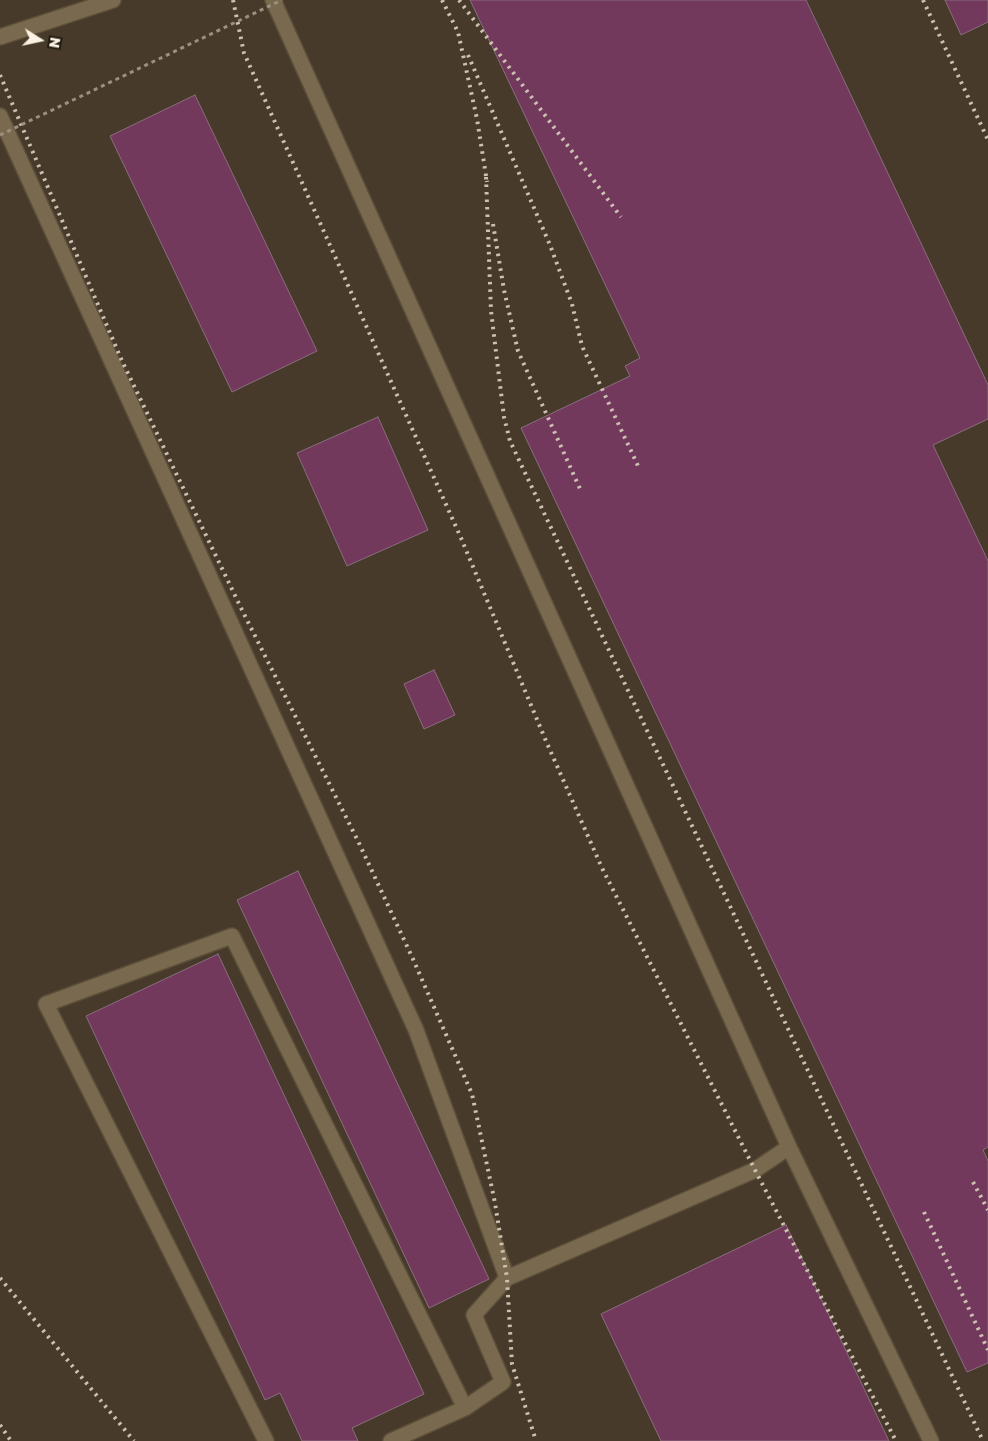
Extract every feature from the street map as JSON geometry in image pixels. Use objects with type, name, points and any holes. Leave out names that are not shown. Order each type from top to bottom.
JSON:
[{"type":"lane","points":[[0,37],[113,0]]},
{"type":"lane","points":[[273,0],[789,1147],[931,1441]]},
{"type":"lane","points":[[0,116],[416,1030],[508,1278]]},
{"type":"lane","points":[[266,1441],[46,1004],[232,936],[465,1408]]},
{"type":"lane","points":[[391,1441],[465,1408],[503,1382],[474,1315],[508,1278],[755,1170],[789,1147]]},
{"type":"path","points":[[0,135],[282,0]]},
{"type":"shaded area","points":[[0,0],[988,0],[988,1441],[0,1441]]},
{"type":"building","points":[[470,0],[806,0],[988,385],[988,419],[933,445],[988,561],[988,1147],[983,1150],[988,1161],[988,1363],[967,1372],[521,428],[630,376],[625,366],[640,358]]},
{"type":"building","points":[[945,0],[988,0],[988,22],[961,35]]},
{"type":"building","points":[[195,95],[317,351],[232,392],[110,136]]},
{"type":"building","points":[[378,417],[428,530],[347,566],[297,453]]},
{"type":"building","points":[[434,670],[455,715],[424,729],[404,684]]},
{"type":"building","points":[[298,871],[489,1279],[429,1308],[237,900]]},
{"type":"building","points":[[218,954],[424,1394],[352,1428],[358,1441],[302,1441],[280,1393],[265,1400],[86,1016]]},
{"type":"building","points":[[786,1225],[889,1441],[661,1441],[601,1314]]},
{"type":"railway","points":[[233,0],[244,53],[461,538],[546,741],[602,868],[755,1170],[896,1441]]},
{"type":"railway","points":[[442,0],[458,32],[477,119],[487,182]]},
{"type":"railway","points":[[459,0],[621,217]]},
{"type":"railway","points":[[923,0],[988,140]]},
{"type":"railway","points":[[468,55],[550,245],[572,304],[582,346],[639,468]]},
{"type":"railway","points":[[0,75],[122,361],[242,610],[358,841],[413,959],[472,1094],[495,1203],[507,1278],[512,1364],[536,1441]]},
{"type":"railway","points":[[486,177],[491,311],[504,417],[510,441],[983,1441]]},
{"type":"railway","points":[[493,224],[504,290],[518,351],[581,491]]},
{"type":"railway","points":[[973,1182],[988,1210]]},
{"type":"railway","points":[[924,1212],[988,1350]]},
{"type":"railway","points":[[0,1278],[134,1441]]},
{"type":"railway","points":[[0,1425],[11,1441]]}]
